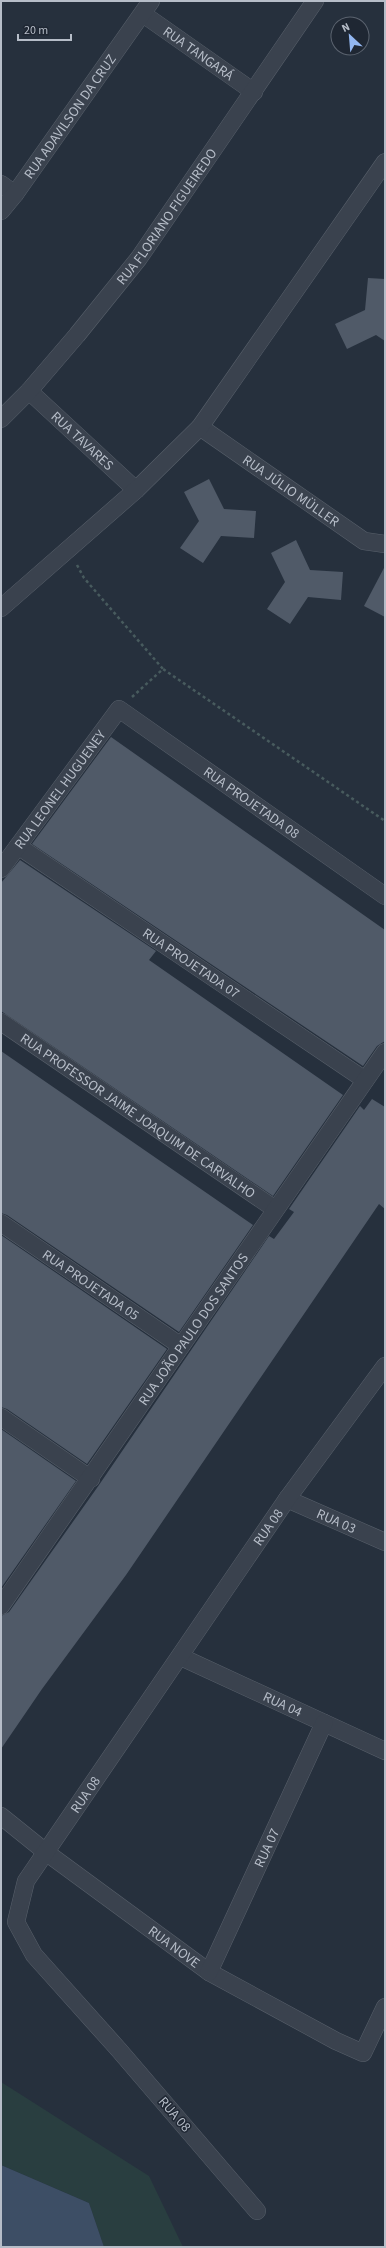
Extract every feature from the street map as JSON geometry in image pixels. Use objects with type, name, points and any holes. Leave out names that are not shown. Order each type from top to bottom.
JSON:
[{"type":"street","name":"RUA FLORIANO FIGUEIREDO","points":[[1,419],[29,391],[139,258],[315,1]]},
{"type":"street","name":"RUA TANGARÁ","points":[[147,7],[254,92]]},
{"type":"street","name":"RUA ADAVILSON DA CRUZ","points":[[1,211],[15,194],[147,7]]},
{"type":"street","points":[[1,608],[136,490],[200,427],[385,162]]},
{"type":"street","points":[[1,184],[15,194]]},
{"type":"street","name":"RUA TAVARES","points":[[29,391],[136,490]]},
{"type":"street","name":"RUA JÚLIO MÜLLER","points":[[200,427],[364,541],[385,544]]},
{"type":"street","name":"RUA LEONEL HUGUENEY","points":[[1,869],[118,709]]},
{"type":"street","name":"RUA PROJETADA 08","points":[[118,709],[385,896]]},
{"type":"street","name":"RUA PROJETADA 07","points":[[18,846],[375,1069]]},
{"type":"street","name":"RUA PROFESSOR JAIME JOAQUIM DE CARVALHO","points":[[1,1022],[275,1209]]},
{"type":"street","name":"RUA JOÃO PAULO DOS SANTOS","points":[[1,1606],[91,1479],[275,1209],[375,1069],[385,1052]]},
{"type":"street","name":"RUA PROJETADA 05","points":[[1,1223],[181,1346]]},
{"type":"street","name":"RUA 08","points":[[257,2212],[119,2050],[34,1955],[16,1922],[26,1881],[47,1853],[181,1657],[287,1499],[385,1366]]},
{"type":"street","points":[[1,1417],[91,1479]]},
{"type":"street","name":"RUA 03","points":[[287,1499],[385,1542]]},
{"type":"street","name":"RUA 04","points":[[181,1657],[385,1752]]},
{"type":"street","name":"RUA 07","points":[[209,1972],[324,1723]]},
{"type":"street","name":"RUA NOVE","points":[[1,1816],[47,1853],[209,1972],[336,2042],[363,2053],[385,2008]]},
{"type":"path","points":[[68,550],[84,578],[163,669],[385,821]]},
{"type":"path","points":[[118,709],[163,669]]},
{"type":"green space","points":[[1,2082],[149,2176],[183,2247],[104,2247],[89,2203],[1,2165]]},
{"type":"water","points":[[1,2165],[89,2203],[104,2247],[1,2247]]},
{"type":"building","points":[[368,278],[385,279],[385,341],[376,335],[347,349],[335,324],[365,310]]},
{"type":"building","points":[[209,479],[224,509],[256,511],[254,538],[221,536],[203,563],[180,548],[199,521],[184,492]]},
{"type":"building","points":[[296,540],[310,570],[343,572],[341,600],[308,597],[290,624],[267,609],[285,582],[271,553]]},
{"type":"building","points":[[385,566],[385,617],[364,606]]},
{"type":"building","points":[[111,737],[385,930],[385,1041],[377,1046],[363,1066],[32,844]]},
{"type":"building","points":[[20,860],[156,951],[149,960],[343,1095],[273,1196],[1,1011],[1,883]]},
{"type":"building","points":[[1,1051],[253,1225],[179,1332],[7,1215],[1,1213]]},
{"type":"building","points":[[372,1099],[385,1107],[385,1209],[379,1204],[126,1575],[42,1689],[1,1749],[1,1616],[9,1612],[99,1485],[269,1236],[274,1239],[294,1212],[289,1209],[360,1106],[364,1110]]},
{"type":"building","points":[[1,1235],[167,1349],[87,1464],[7,1409],[1,1407]]},
{"type":"building","points":[[1,1429],[76,1481],[1,1588]]}]
